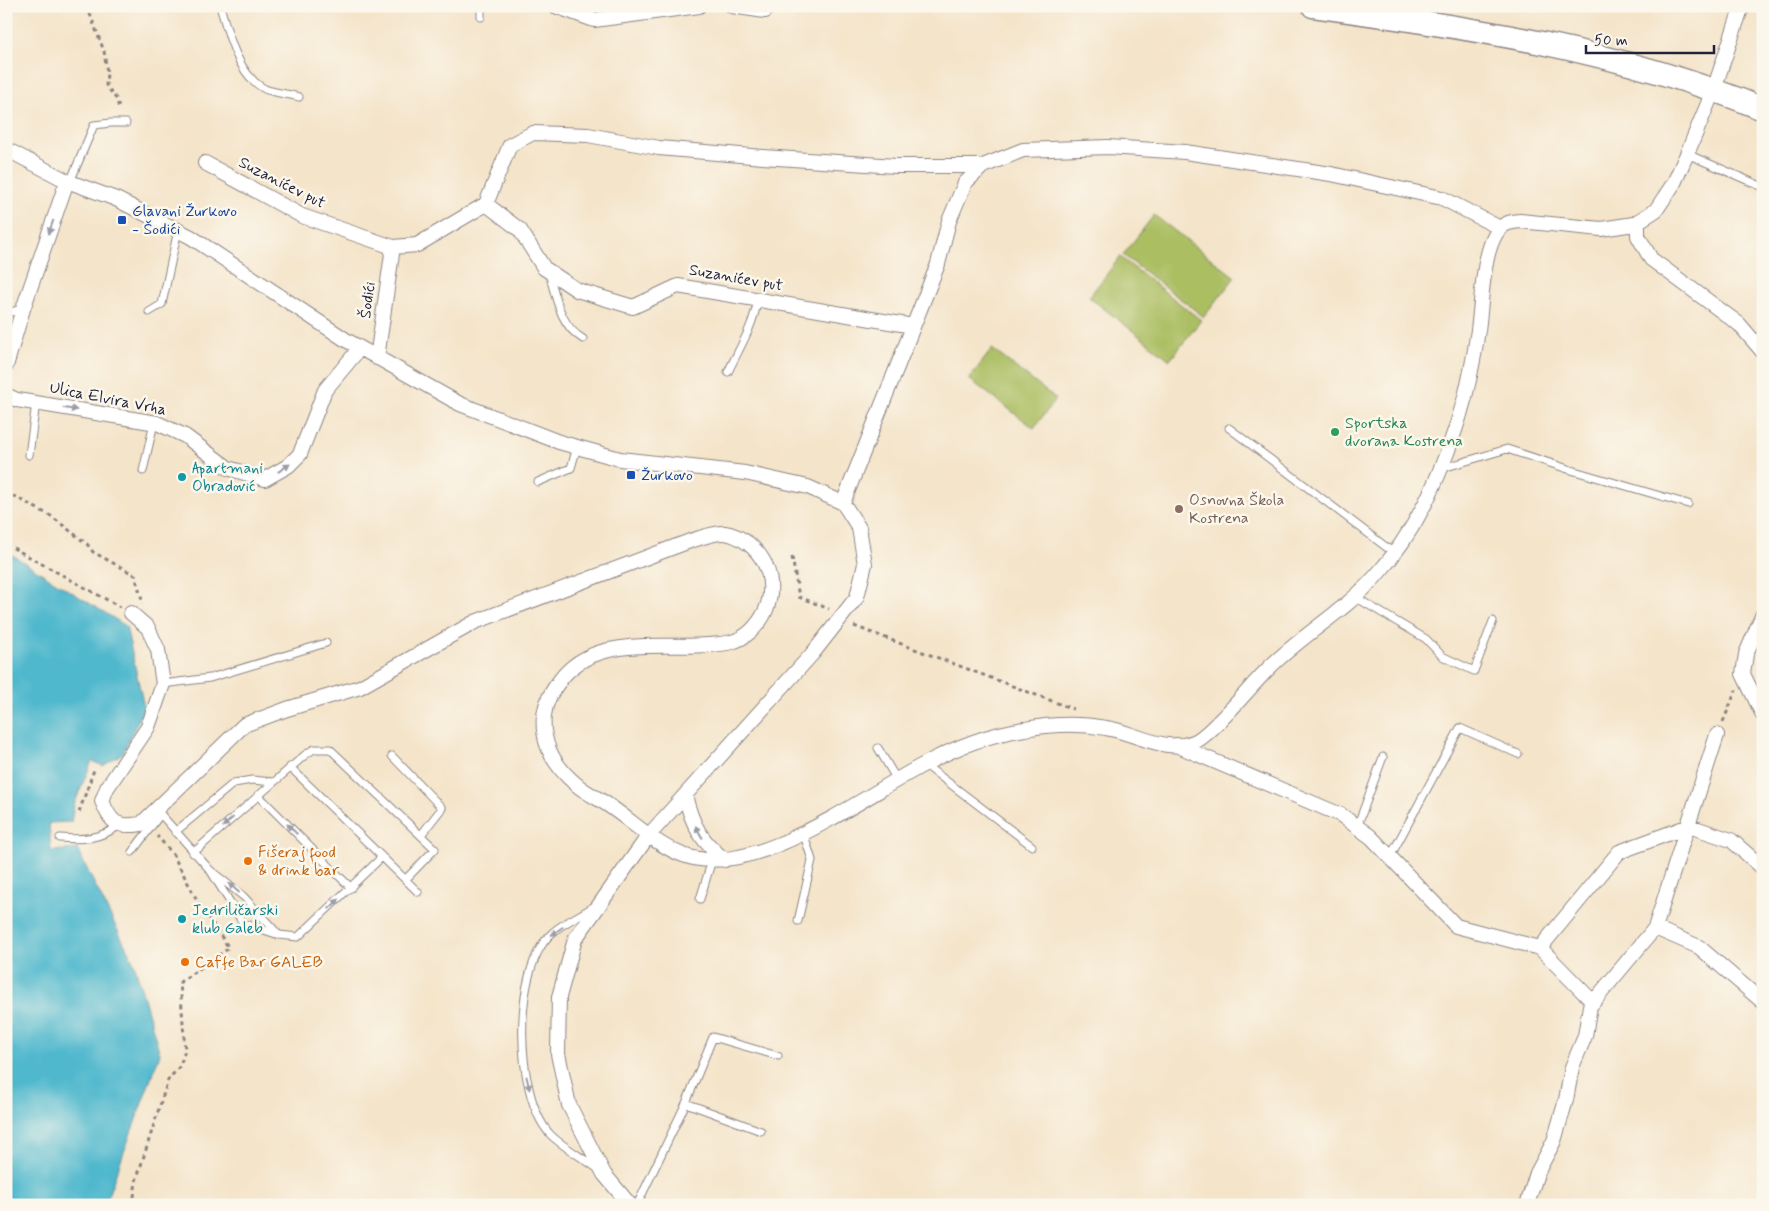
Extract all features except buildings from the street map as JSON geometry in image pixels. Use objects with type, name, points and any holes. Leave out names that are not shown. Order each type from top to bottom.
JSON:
[{"type":"main road","points":[[1313,6],[1462,26],[1516,36],[1638,65],[1714,89],[1763,108]]},
{"type":"street","points":[[555,6],[594,20],[699,6]]},
{"type":"street","points":[[732,6],[765,11]]},
{"type":"street","points":[[131,613],[148,628],[158,650],[163,684],[148,727],[107,788],[102,800],[108,815],[124,826],[141,824],[158,812],[244,725],[287,709],[360,687],[475,622],[690,541],[722,532],[741,538],[759,553],[771,579],[770,599],[751,631],[731,644],[604,650],[579,660],[562,676],[546,701],[542,730],[551,758],[578,786],[681,855],[719,860],[752,856],[778,845],[870,798],[924,764],[975,742],[1023,729],[1072,724],[1112,728],[1150,742],[1176,745],[1196,742],[1269,667],[1374,579],[1413,529],[1443,468],[1465,398],[1477,337],[1488,252],[1500,228],[1507,223],[1529,221],[1601,230],[1638,221],[1656,210],[1674,183],[1687,154],[1714,89],[1742,6]]},
{"type":"street","points":[[486,204],[510,145],[533,133],[588,134],[659,148],[763,157],[896,166],[983,166]]},
{"type":"street","points":[[843,504],[938,264],[949,221],[965,183],[983,166],[1023,150],[1108,147],[1185,152],[1331,174],[1442,198],[1500,228]]},
{"type":"street","points":[[6,149],[68,181],[116,198],[178,230],[360,348],[460,404],[559,442],[620,459],[745,472],[808,487],[843,504],[859,528],[865,564],[857,597],[813,653],[649,835],[598,904],[575,939],[572,947],[559,997],[558,1054],[569,1105],[604,1174],[630,1205]]},
{"type":"street","name":"Suzanićev put","points":[[205,163],[302,216],[393,247],[417,245],[486,204],[520,230],[548,271],[576,290],[634,307],[678,286],[913,326]]},
{"type":"street","points":[[6,366],[23,309],[68,181]]},
{"type":"street","points":[[1638,221],[1638,236],[1651,259],[1739,324],[1763,352]]},
{"type":"street","name":"Šodići","points":[[377,358],[393,247]]},
{"type":"street","name":"Ulica Elvira Vrha","points":[[7,396],[36,403],[154,423],[185,436],[228,468],[265,478],[288,466],[300,454],[325,390],[360,348]]},
{"type":"street","points":[[1763,614],[1746,654],[1742,674],[1753,699],[1763,715]]},
{"type":"street","points":[[1527,1205],[1537,1172],[1554,1141],[1566,1100],[1572,1067],[1584,1036],[1590,1006],[1655,928],[1717,736]]},
{"type":"street","points":[[1176,745],[1341,815],[1371,837],[1456,926],[1540,948],[1594,1002]]},
{"type":"street","points":[[685,795],[690,816],[698,832],[719,860]]},
{"type":"street","points":[[1540,948],[1619,852],[1689,826],[1731,840],[1763,868]]},
{"type":"street","points":[[1655,928],[1699,946],[1763,1002]]},
{"type":"lane","points":[[220,6],[229,38],[244,70],[264,89],[299,97]]},
{"type":"lane","points":[[481,6],[481,17]]},
{"type":"lane","points":[[68,181],[94,125],[111,122],[126,123]]},
{"type":"lane","points":[[1687,154],[1763,187]]},
{"type":"lane","points":[[148,312],[162,304],[178,230]]},
{"type":"lane","points":[[548,271],[567,324],[572,333],[583,339]]},
{"type":"lane","points":[[728,372],[748,336],[755,318],[758,299]]},
{"type":"lane","points":[[6,313],[23,309]]},
{"type":"lane","points":[[29,454],[36,403]]},
{"type":"lane","points":[[143,472],[154,423]]},
{"type":"lane","points":[[1229,428],[1394,553]]},
{"type":"lane","points":[[538,482],[571,468],[577,447]]},
{"type":"lane","points":[[1443,468],[1507,449],[1688,504]]},
{"type":"lane","points":[[1354,596],[1426,639],[1442,656],[1474,671],[1493,621]]},
{"type":"lane","points":[[163,684],[210,678],[326,643]]},
{"type":"lane","points":[[1390,857],[1460,728],[1518,754]]},
{"type":"lane","points":[[878,748],[897,780]]},
{"type":"lane","points":[[193,853],[290,767],[314,749],[330,749],[435,848],[406,879]]},
{"type":"lane","points":[[392,756],[442,808],[421,835]]},
{"type":"lane","points":[[1357,827],[1383,757]]},
{"type":"lane","points":[[924,764],[1032,846]]},
{"type":"lane","points":[[290,767],[418,892]]},
{"type":"lane","points":[[175,832],[234,783],[252,780],[273,782]]},
{"type":"lane","points":[[258,795],[351,888]]},
{"type":"lane","points":[[132,852],[149,830],[158,812],[193,853],[210,870],[238,892],[279,935]]},
{"type":"lane","points":[[60,838],[85,840],[107,834],[120,825]]},
{"type":"lane","points":[[798,921],[812,860],[803,832]]},
{"type":"lane","points":[[210,870],[243,923],[279,935],[298,937],[382,857]]},
{"type":"lane","points":[[700,899],[719,860]]},
{"type":"lane","points":[[598,904],[550,934],[534,961],[527,984],[522,1046],[527,1083],[538,1117],[550,1134],[604,1174]]},
{"type":"lane","points":[[637,1205],[686,1103],[713,1037],[778,1056]]},
{"type":"lane","points":[[686,1103],[762,1131]]},
{"type":"path","points":[[88,6],[104,52],[107,73],[106,85],[117,100],[119,109]]},
{"type":"path","points":[[6,492],[51,516],[87,544],[94,552],[135,575],[148,628]]},
{"type":"path","points":[[6,544],[131,613]]},
{"type":"path","points":[[792,557],[799,597],[843,615]]},
{"type":"path","points":[[854,626],[1076,710]]},
{"type":"path","points":[[1717,736],[1742,674]]},
{"type":"path","points":[[79,812],[95,767]]},
{"type":"path","points":[[133,1205],[136,1180],[168,1080],[180,1066],[186,1050],[180,982],[229,948],[198,902],[172,853],[149,830]]},
{"type":"green space","points":[[1154,215],[1235,277],[1204,317],[1123,255]]},
{"type":"green space","points":[[1120,257],[1201,320],[1170,360],[1089,297]]},
{"type":"green space","points":[[992,349],[1056,399],[1034,428],[969,379]]},
{"type":"water","points":[[6,551],[126,626],[144,707],[123,753],[103,766],[92,761],[74,805],[71,822],[49,823],[51,851],[77,849],[134,963],[160,1054],[106,1205],[6,1205]]},
{"type":"place","name":"Glavani Žurkovo - Šodići","points":[[122,220]]},
{"type":"place","name":"Sportska dvorana Kostrena","points":[[1335,432]]},
{"type":"place","name":"Žurkovo","points":[[631,475]]},
{"type":"place","name":"Apartmani Obradović","points":[[182,477]]},
{"type":"place","name":"Osnovna Škola Kostrena","points":[[1179,509]]},
{"type":"place","name":"Fišeraj food & drink bar","points":[[248,861]]},
{"type":"place","name":"Jedriličarski klub Galeb","points":[[182,919]]},
{"type":"place","name":"Caffe Bar GALEB","points":[[185,962]]}]
